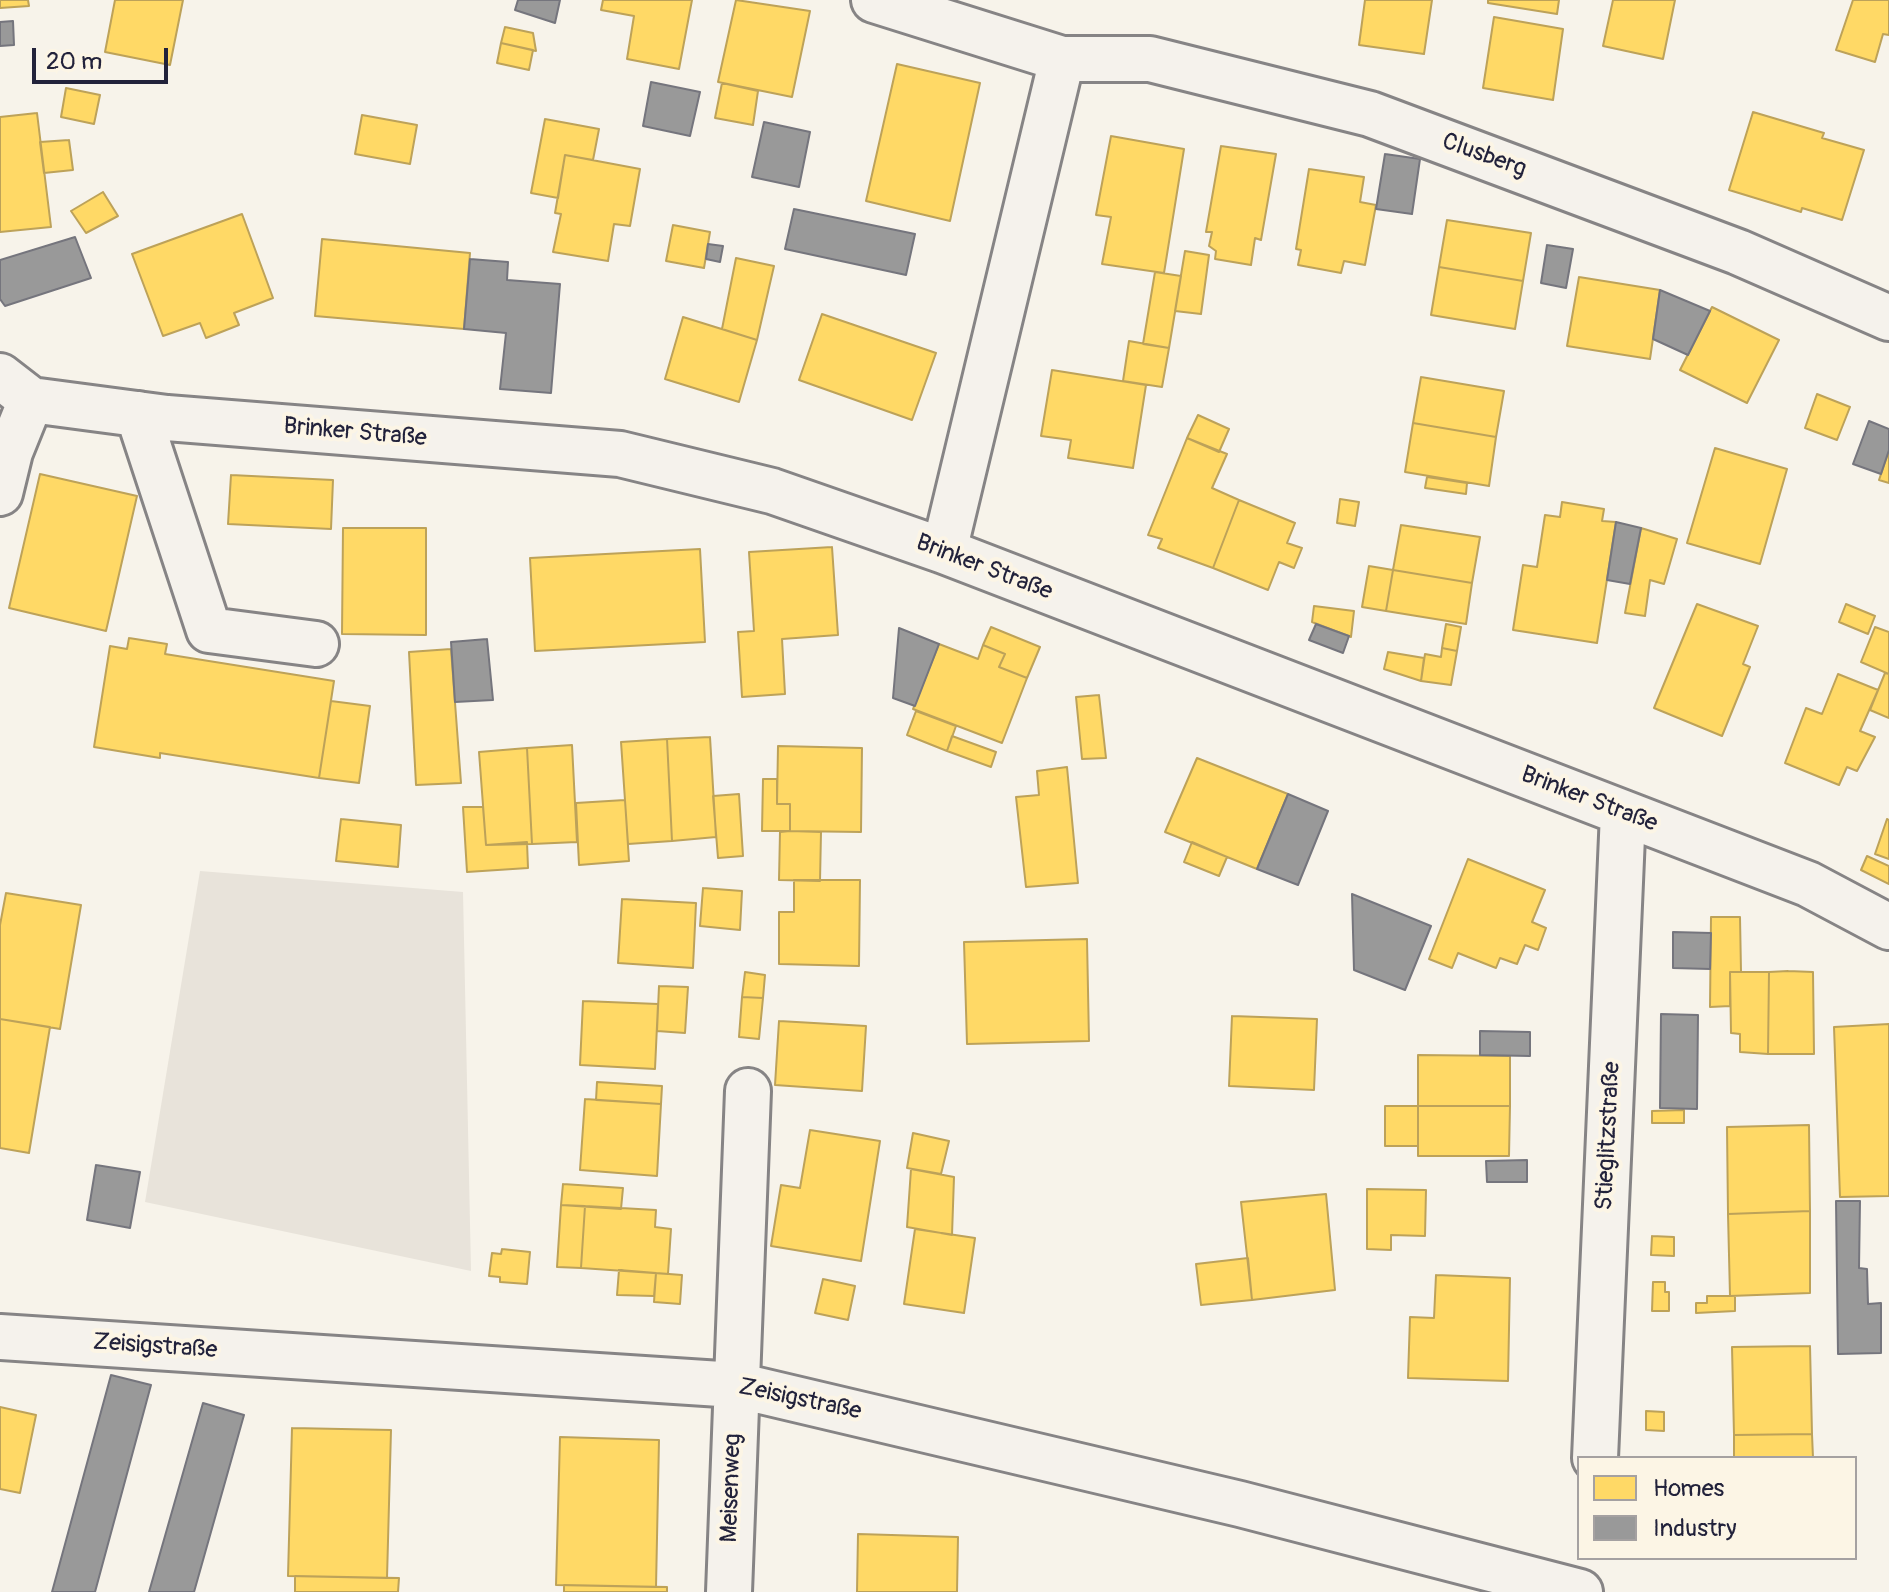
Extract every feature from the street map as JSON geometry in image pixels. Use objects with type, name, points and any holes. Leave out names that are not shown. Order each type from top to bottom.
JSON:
[{"type":"street","name":"Clusberg","points":[[874,0],[1062,59],[1150,59],[1370,114],[1738,252],[1889,318]]},
{"type":"street","points":[[944,551],[1062,59]]},
{"type":"street","points":[[0,493],[10,452],[15,388]]},
{"type":"street","name":"Brinker Straße","points":[[15,388],[138,414],[620,454],[772,491],[944,551],[1808,884],[1889,927]]},
{"type":"street","points":[[138,414],[209,630],[316,644]]},
{"type":"street","name":"Stieglitzstraße","points":[[1595,1456],[1623,813]]},
{"type":"street","name":"Meisenweg","points":[[729,1592],[748,1091]]},
{"type":"street","name":"Zeisigstraße","points":[[0,1337],[736,1385],[1225,1501],[1580,1592]]},
{"type":"street","points":[[1589,1592],[1590,1560]]},
{"type":"shaded area","points":[[200,871],[463,892],[471,1271],[145,1202]]},
{"type":"building: Homes","points":[[0,0],[28,0],[29,6],[0,8]]},
{"type":"building: Homes","points":[[115,0],[183,0],[170,65],[105,52]]},
{"type":"building: Homes","points":[[603,0],[692,0],[679,69],[627,59],[634,16],[601,10]]},
{"type":"building: Homes","points":[[736,0],[810,11],[792,97],[718,82]]},
{"type":"building: Homes","points":[[1365,0],[1432,0],[1424,54],[1359,45]]},
{"type":"building: Homes","points":[[1488,0],[1559,0],[1557,14],[1488,3]]},
{"type":"building: Homes","points":[[1613,0],[1675,0],[1663,59],[1603,46]]},
{"type":"building: Homes","points":[[1853,0],[1889,0],[1889,35],[1883,34],[1875,62],[1836,50]]},
{"type":"building: Homes","points":[[1494,17],[1563,29],[1553,100],[1483,88]]},
{"type":"building: Homes","points":[[505,27],[533,33],[536,51],[501,43]]},
{"type":"building: Homes","points":[[501,43],[533,50],[529,70],[497,63]]},
{"type":"building: Homes","points":[[897,64],[980,83],[950,221],[866,201]]},
{"type":"building: Homes","points":[[722,83],[758,91],[753,125],[715,118]]},
{"type":"building: Homes","points":[[66,88],[100,95],[94,124],[61,117]]},
{"type":"building: Homes","points":[[1753,112],[1824,133],[1822,138],[1864,150],[1842,220],[1802,208],[1801,212],[1729,190]]},
{"type":"building: Homes","points":[[37,113],[51,227],[0,232],[0,117]]},
{"type":"building: Homes","points":[[362,115],[417,125],[410,164],[355,154]]},
{"type":"building: Homes","points":[[545,119],[599,129],[593,160],[565,155],[558,198],[531,193]]},
{"type":"building: Homes","points":[[1111,136],[1184,149],[1164,273],[1102,264],[1111,217],[1096,215]]},
{"type":"building: Homes","points":[[69,140],[73,170],[44,173],[40,142]]},
{"type":"building: Homes","points":[[1221,146],[1276,154],[1261,240],[1255,238],[1251,265],[1215,259],[1216,251],[1209,246],[1212,232],[1206,232]]},
{"type":"building: Homes","points":[[565,155],[640,169],[630,226],[614,224],[608,261],[553,252],[561,214],[555,213]]},
{"type":"building: Homes","points":[[1309,169],[1364,177],[1360,202],[1376,205],[1365,265],[1344,261],[1341,273],[1298,265],[1301,250],[1296,249]]},
{"type":"building: Homes","points":[[103,192],[118,216],[86,233],[71,211]]},
{"type":"building: Homes","points":[[242,214],[273,298],[234,313],[239,325],[206,338],[200,323],[163,336],[132,254]]},
{"type":"building: Homes","points":[[1447,220],[1531,233],[1523,281],[1439,267]]},
{"type":"building: Homes","points":[[673,225],[710,232],[704,268],[666,261]]},
{"type":"building: Homes","points":[[322,239],[470,253],[464,329],[315,316]]},
{"type":"building: Homes","points":[[1185,251],[1209,255],[1201,314],[1175,311]]},
{"type":"building: Homes","points":[[736,258],[774,266],[757,340],[722,329]]},
{"type":"building: Homes","points":[[1439,267],[1523,281],[1515,329],[1431,315]]},
{"type":"building: Homes","points":[[1155,272],[1181,276],[1169,348],[1143,344]]},
{"type":"building: Homes","points":[[1579,277],[1660,290],[1650,359],[1567,346]]},
{"type":"building: Homes","points":[[1712,307],[1779,340],[1747,403],[1680,370]]},
{"type":"building: Homes","points":[[822,314],[936,353],[912,420],[799,380]]},
{"type":"building: Homes","points":[[683,317],[757,340],[739,402],[665,379]]},
{"type":"building: Homes","points":[[1129,341],[1169,348],[1162,387],[1123,381]]},
{"type":"building: Homes","points":[[1052,370],[1146,385],[1133,468],[1068,458],[1071,440],[1041,436]]},
{"type":"building: Homes","points":[[1421,377],[1504,391],[1496,437],[1413,423]]},
{"type":"building: Homes","points":[[1817,394],[1850,407],[1837,440],[1805,428]]},
{"type":"building: Homes","points":[[1198,415],[1229,429],[1219,452],[1187,438]]},
{"type":"building: Homes","points":[[1413,423],[1496,437],[1489,486],[1405,472]]},
{"type":"building: Homes","points":[[1187,438],[1227,454],[1212,488],[1239,500],[1213,568],[1158,548],[1162,539],[1148,535]]},
{"type":"building: Homes","points":[[1715,448],[1787,469],[1760,564],[1687,543]]},
{"type":"building: Homes","points":[[1889,450],[1889,483],[1879,480]]},
{"type":"building: Homes","points":[[40,474],[137,496],[106,631],[9,608]]},
{"type":"building: Homes","points":[[231,475],[333,480],[331,529],[228,524]]},
{"type":"building: Homes","points":[[1427,477],[1467,483],[1466,494],[1425,488]]},
{"type":"building: Homes","points":[[1340,499],[1359,502],[1355,526],[1337,523]]},
{"type":"building: Homes","points":[[1239,500],[1295,523],[1287,543],[1302,548],[1294,568],[1279,562],[1268,590],[1213,568]]},
{"type":"building: Homes","points":[[1562,502],[1604,509],[1602,521],[1616,522],[1597,643],[1513,630],[1523,565],[1537,567],[1545,515],[1560,517]]},
{"type":"building: Homes","points":[[1401,525],[1480,537],[1472,583],[1393,570]]},
{"type":"building: Homes","points":[[343,528],[426,528],[426,635],[342,634]]},
{"type":"building: Homes","points":[[1641,528],[1677,539],[1664,584],[1650,580],[1645,616],[1625,613]]},
{"type":"building: Homes","points":[[832,547],[838,635],[782,639],[785,694],[742,697],[738,632],[754,631],[749,552]]},
{"type":"building: Homes","points":[[700,549],[705,642],[535,651],[530,558]]},
{"type":"building: Homes","points":[[1369,566],[1393,570],[1386,611],[1362,607]]},
{"type":"building: Homes","points":[[1393,570],[1472,583],[1466,624],[1386,611]]},
{"type":"building: Homes","points":[[1697,604],[1758,626],[1743,664],[1750,667],[1722,736],[1654,708]]},
{"type":"building: Homes","points":[[1846,604],[1875,616],[1868,634],[1839,622]]},
{"type":"building: Homes","points":[[1314,606],[1354,611],[1351,637],[1312,622]]},
{"type":"building: Homes","points":[[1446,624],[1461,627],[1457,651],[1442,648]]},
{"type":"building: Homes","points":[[991,627],[1040,647],[1027,678],[999,667],[1005,654],[983,645]]},
{"type":"building: Homes","points":[[1875,627],[1889,632],[1889,674],[1861,662]]},
{"type":"building: Homes","points":[[129,638],[167,644],[165,654],[334,681],[319,778],[160,753],[160,758],[94,747],[110,646],[127,649]]},
{"type":"building: Homes","points":[[939,644],[978,659],[983,645],[1005,654],[999,667],[1027,678],[1002,743],[913,709]]},
{"type":"building: Homes","points":[[1442,648],[1457,651],[1451,685],[1421,681],[1425,654],[1441,657]]},
{"type":"building: Homes","points":[[451,649],[461,783],[416,785],[409,652]]},
{"type":"building: Homes","points":[[1388,652],[1424,658],[1421,681],[1384,669]]},
{"type":"building: Homes","points":[[1885,673],[1889,674],[1889,718],[1870,710]]},
{"type":"building: Homes","points":[[1838,674],[1878,690],[1860,731],[1875,737],[1857,771],[1847,767],[1839,785],[1785,763],[1806,708],[1822,714]]},
{"type":"building: Homes","points":[[1099,695],[1106,758],[1082,759],[1076,697]]},
{"type":"building: Homes","points":[[331,701],[370,706],[359,783],[319,778]]},
{"type":"building: Homes","points":[[916,711],[956,726],[947,751],[907,735]]},
{"type":"building: Homes","points":[[952,736],[996,752],[991,767],[947,751]]},
{"type":"building: Homes","points":[[710,737],[716,837],[672,841],[667,739]]},
{"type":"building: Homes","points":[[667,739],[672,841],[628,844],[621,742]]},
{"type":"building: Homes","points":[[572,745],[577,842],[532,844],[527,748]]},
{"type":"building: Homes","points":[[778,746],[862,748],[861,832],[790,831],[790,804],[777,804]]},
{"type":"building: Homes","points":[[527,748],[532,844],[486,845],[479,752]]},
{"type":"building: Homes","points":[[1197,758],[1288,794],[1257,869],[1165,832]]},
{"type":"building: Homes","points":[[1067,767],[1078,883],[1026,887],[1016,797],[1039,795],[1037,771]]},
{"type":"building: Homes","points":[[763,779],[777,779],[777,804],[790,804],[790,831],[762,831]]},
{"type":"building: Homes","points":[[739,794],[743,856],[718,858],[713,796]]},
{"type":"building: Homes","points":[[625,800],[629,861],[579,865],[576,803]]},
{"type":"building: Homes","points":[[463,807],[483,807],[486,845],[527,842],[528,868],[467,872]]},
{"type":"building: Homes","points":[[341,819],[401,825],[398,867],[336,861]]},
{"type":"building: Homes","points":[[1889,820],[1889,859],[1875,854]]},
{"type":"building: Homes","points":[[780,832],[821,832],[820,881],[779,880]]},
{"type":"building: Homes","points":[[1192,842],[1227,857],[1219,876],[1184,862]]},
{"type":"building: Homes","points":[[1867,856],[1889,866],[1889,884],[1861,870]]},
{"type":"building: Homes","points":[[1468,859],[1545,890],[1532,922],[1546,928],[1538,950],[1525,945],[1517,964],[1500,958],[1496,968],[1458,953],[1452,968],[1429,959]]},
{"type":"building: Homes","points":[[794,880],[860,880],[859,966],[779,964],[779,912],[794,912]]},
{"type":"building: Homes","points":[[703,888],[742,891],[740,930],[700,926]]},
{"type":"building: Homes","points":[[6,893],[81,905],[60,1029],[0,1019],[0,925]]},
{"type":"building: Homes","points":[[622,899],[696,903],[693,968],[618,963]]},
{"type":"building: Homes","points":[[1711,917],[1740,917],[1741,972],[1730,972],[1730,1006],[1710,1007]]},
{"type":"building: Homes","points":[[1087,939],[1089,1041],[967,1044],[964,942]]},
{"type":"building: Homes","points":[[745,972],[765,975],[763,998],[742,997]]},
{"type":"building: Homes","points":[[1730,972],[1769,972],[1768,1054],[1740,1052],[1740,1034],[1731,1033]]},
{"type":"building: Homes","points":[[1769,972],[1813,972],[1814,1054],[1768,1054]]},
{"type":"building: Homes","points":[[659,986],[688,987],[685,1033],[657,1031]]},
{"type":"building: Homes","points":[[742,997],[763,998],[759,1039],[739,1037]]},
{"type":"building: Homes","points":[[583,1001],[658,1004],[655,1069],[580,1065]]},
{"type":"building: Homes","points":[[1232,1016],[1317,1019],[1314,1090],[1229,1086]]},
{"type":"building: Homes","points":[[0,1019],[50,1027],[29,1153],[0,1148]]},
{"type":"building: Homes","points":[[779,1021],[866,1026],[862,1091],[775,1085]]},
{"type":"building: Homes","points":[[1889,1024],[1889,1196],[1840,1197],[1834,1027]]},
{"type":"building: Homes","points":[[1418,1055],[1510,1056],[1510,1106],[1418,1106]]},
{"type":"building: Homes","points":[[597,1082],[662,1086],[661,1104],[596,1100]]},
{"type":"building: Homes","points":[[585,1099],[661,1104],[657,1176],[580,1170]]},
{"type":"building: Homes","points":[[1385,1106],[1418,1106],[1418,1146],[1385,1146]]},
{"type":"building: Homes","points":[[1418,1106],[1510,1106],[1509,1156],[1418,1156]]},
{"type":"building: Homes","points":[[1684,1110],[1684,1123],[1652,1123],[1652,1111]]},
{"type":"building: Homes","points":[[1809,1125],[1810,1211],[1728,1214],[1727,1127]]},
{"type":"building: Homes","points":[[810,1130],[880,1141],[861,1261],[771,1246],[781,1185],[800,1188]]},
{"type":"building: Homes","points":[[913,1133],[949,1141],[941,1174],[907,1168]]},
{"type":"building: Homes","points":[[911,1169],[954,1177],[952,1235],[907,1227]]},
{"type":"building: Homes","points":[[563,1184],[623,1188],[621,1209],[561,1205]]},
{"type":"building: Homes","points":[[1367,1189],[1426,1190],[1425,1236],[1391,1235],[1391,1250],[1367,1249]]},
{"type":"building: Homes","points":[[1326,1194],[1335,1290],[1252,1300],[1241,1202]]},
{"type":"building: Homes","points":[[561,1205],[585,1206],[581,1268],[557,1267]]},
{"type":"building: Homes","points":[[585,1206],[656,1210],[655,1227],[671,1229],[668,1274],[581,1268]]},
{"type":"building: Homes","points":[[1810,1211],[1810,1293],[1730,1296],[1728,1214]]},
{"type":"building: Homes","points":[[915,1229],[975,1238],[964,1313],[904,1304]]},
{"type":"building: Homes","points":[[1652,1236],[1674,1237],[1674,1256],[1651,1255]]},
{"type":"building: Homes","points":[[502,1249],[530,1252],[527,1284],[500,1282],[500,1277],[489,1276],[492,1253],[501,1254]]},
{"type":"building: Homes","points":[[1248,1258],[1252,1300],[1201,1305],[1196,1264]]},
{"type":"building: Homes","points":[[619,1270],[656,1273],[654,1296],[617,1295]]},
{"type":"building: Homes","points":[[656,1273],[682,1275],[680,1304],[654,1302]]},
{"type":"building: Homes","points":[[1436,1275],[1510,1278],[1508,1381],[1408,1378],[1410,1317],[1434,1318]]},
{"type":"building: Homes","points":[[823,1279],[855,1286],[848,1320],[815,1313]]},
{"type":"building: Homes","points":[[1653,1282],[1665,1282],[1665,1292],[1669,1292],[1669,1311],[1652,1311]]},
{"type":"building: Homes","points":[[1707,1296],[1735,1296],[1735,1311],[1696,1313],[1696,1303],[1707,1303]]},
{"type":"building: Homes","points":[[1810,1346],[1812,1434],[1734,1435],[1732,1347]]},
{"type":"building: Homes","points":[[0,1407],[36,1415],[20,1493],[0,1489]]},
{"type":"building: Homes","points":[[1646,1411],[1664,1412],[1664,1431],[1646,1430]]},
{"type":"building: Homes","points":[[292,1428],[391,1430],[387,1578],[288,1576]]},
{"type":"building: Homes","points":[[1812,1434],[1813,1456],[1734,1456],[1734,1435]]},
{"type":"building: Homes","points":[[560,1437],[659,1440],[656,1587],[556,1585]]},
{"type":"building: Homes","points":[[858,1534],[958,1537],[957,1592],[857,1592]]},
{"type":"building: Homes","points":[[295,1576],[399,1578],[398,1592],[295,1592]]},
{"type":"building: Homes","points":[[564,1585],[667,1587],[667,1592],[564,1592]]},
{"type":"building: Industry","points":[[518,0],[560,0],[555,23],[515,10]]},
{"type":"building: Industry","points":[[13,21],[14,45],[0,46],[0,22]]},
{"type":"building: Industry","points":[[651,82],[700,92],[690,136],[643,126]]},
{"type":"building: Industry","points":[[764,122],[810,132],[799,187],[752,177]]},
{"type":"building: Industry","points":[[1385,154],[1420,159],[1412,214],[1376,209]]},
{"type":"building: Industry","points":[[794,209],[915,234],[906,275],[785,249]]},
{"type":"building: Industry","points":[[75,237],[91,278],[5,306],[0,299],[0,260]]},
{"type":"building: Industry","points":[[708,244],[723,246],[720,262],[706,259]]},
{"type":"building: Industry","points":[[1547,245],[1573,249],[1566,288],[1541,283]]},
{"type":"building: Industry","points":[[470,259],[508,262],[507,280],[560,284],[551,393],[500,389],[506,333],[464,329]]},
{"type":"building: Industry","points":[[1660,290],[1710,311],[1688,355],[1653,339]]},
{"type":"building: Industry","points":[[1869,421],[1889,429],[1889,450],[1881,474],[1853,464]]},
{"type":"building: Industry","points":[[1616,522],[1641,528],[1630,584],[1607,580]]},
{"type":"building: Industry","points":[[1316,624],[1349,636],[1343,653],[1309,640]]},
{"type":"building: Industry","points":[[899,628],[939,644],[915,706],[893,698]]},
{"type":"building: Industry","points":[[487,639],[493,700],[455,702],[451,642]]},
{"type":"building: Industry","points":[[1288,794],[1328,811],[1298,885],[1257,869]]},
{"type":"building: Industry","points":[[1352,894],[1431,926],[1405,990],[1354,970]]},
{"type":"building: Industry","points":[[1673,932],[1711,933],[1710,969],[1673,968]]},
{"type":"building: Industry","points":[[1661,1014],[1698,1015],[1697,1109],[1660,1108]]},
{"type":"building: Industry","points":[[1480,1031],[1530,1032],[1530,1056],[1480,1055]]},
{"type":"building: Industry","points":[[1527,1160],[1527,1182],[1487,1182],[1486,1161]]},
{"type":"building: Industry","points":[[96,1165],[140,1172],[130,1228],[87,1220]]},
{"type":"building: Industry","points":[[1836,1201],[1860,1201],[1859,1268],[1867,1269],[1868,1304],[1881,1303],[1881,1353],[1838,1354]]},
{"type":"building: Industry","points":[[111,1375],[151,1385],[95,1592],[52,1592]]},
{"type":"building: Industry","points":[[203,1403],[244,1415],[194,1592],[149,1592]]}]
